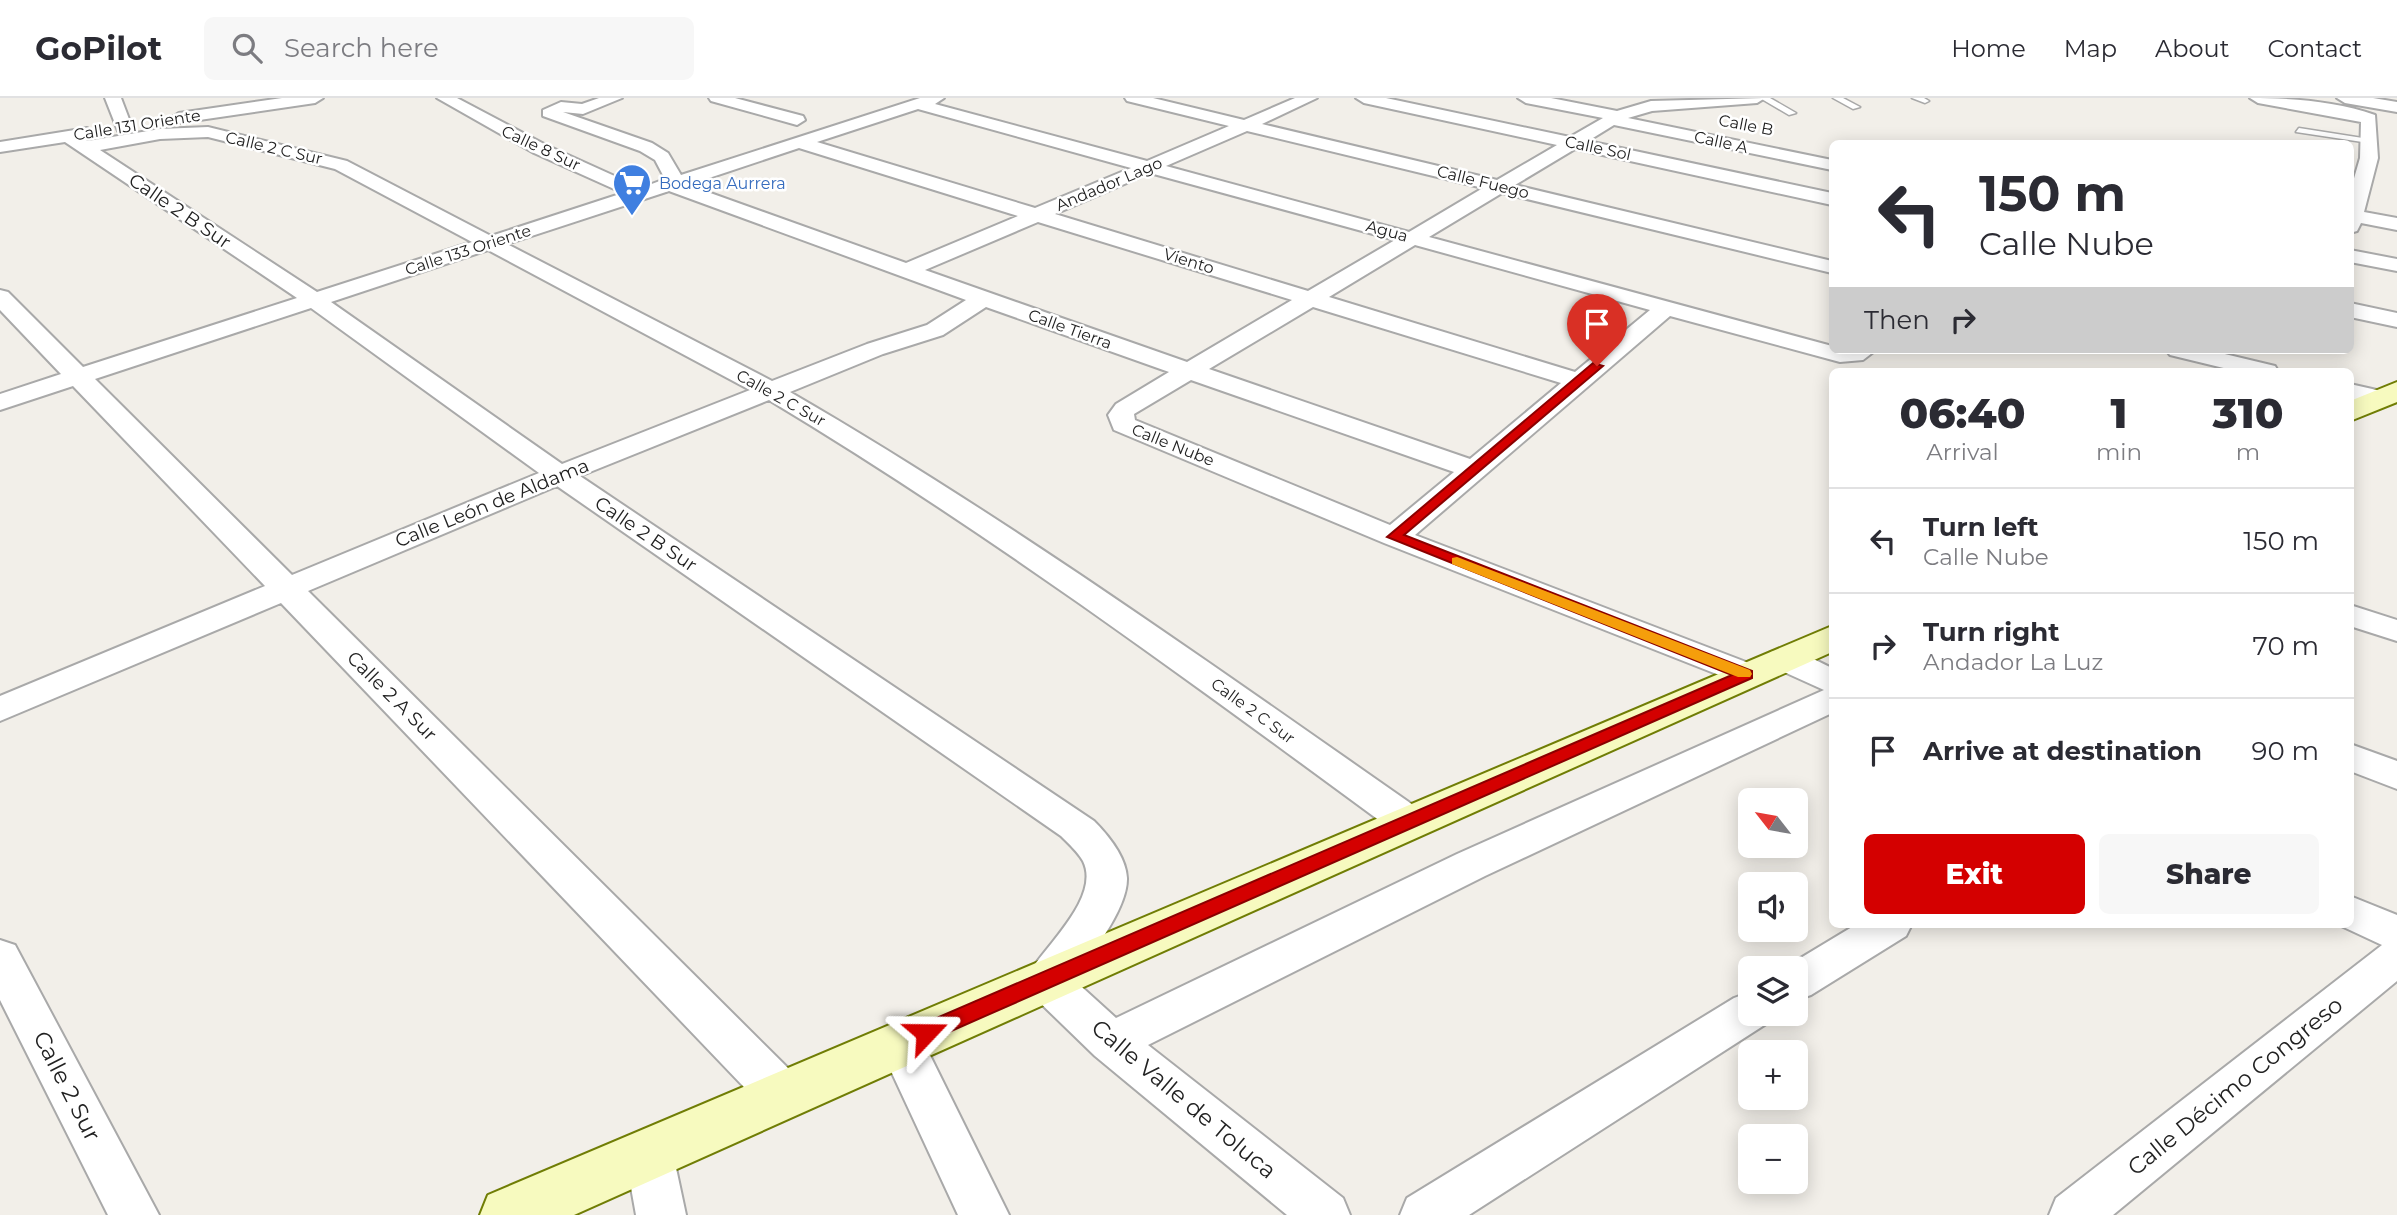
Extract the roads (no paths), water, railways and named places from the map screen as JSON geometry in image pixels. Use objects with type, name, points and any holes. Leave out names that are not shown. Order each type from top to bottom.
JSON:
[{"type":"main road","points":[[2354,410],[2389,395]]},
{"type":"main road","points":[[509,1215],[1829,639]]},
{"type":"street","points":[[113,98],[124,127]]},
{"type":"street","name":"Calle 131 Oriente","points":[[0,147],[77,142],[124,127],[255,102],[315,98]]},
{"type":"street","name":"Calle 8 Sur","points":[[445,98],[540,149],[640,194]]},
{"type":"street","points":[[614,98],[583,109],[552,105],[550,115],[565,117],[674,152]]},
{"type":"street","name":"Viento","points":[[717,98],[798,131],[1037,215],[1579,380]]},
{"type":"street","name":"Calle Fuego","points":[[1133,98],[1829,266]]},
{"type":"street","name":"Andador Lago","points":[[908,270],[1309,98]]},
{"type":"street","name":"Calle Sol","points":[[1364,98],[1829,198]]},
{"type":"street","points":[[1526,98],[1627,110],[1757,98]]},
{"type":"street","points":[[2258,98],[2365,116],[2369,119],[2369,149],[2354,207]]},
{"type":"street","points":[[2342,98],[2397,107]]},
{"type":"street","name":"Calle 133 Oriente","points":[[0,402],[704,173],[798,131],[927,101]]},
{"type":"street","name":"Agua","points":[[927,101],[1148,167],[1829,352]]},
{"type":"street","points":[[583,109],[586,114],[674,152],[704,173]]},
{"type":"street","name":"Calle Nube","points":[[1627,110],[1125,409],[1121,415],[1123,424],[1394,537],[1765,667],[1829,680]]},
{"type":"street","name":"Calle B","points":[[1627,110],[1709,118]]},
{"type":"street","name":"Calle A","points":[[1627,110],[1829,164]]},
{"type":"street","name":"Calle 2 C Sur","points":[[77,142],[208,132],[333,162],[771,391],[949,499],[1161,645],[1409,822]]},
{"type":"street","name":"Calle 2 B Sur","points":[[77,142],[314,300],[559,475],[1075,826],[1096,848],[1107,878],[1098,904],[1076,944],[1046,981]]},
{"type":"street","points":[[2354,158],[2369,149]]},
{"type":"street","points":[[672,183],[674,152]]},
{"type":"street","name":"Calle Tierra","points":[[672,183],[984,298],[1474,470]]},
{"type":"street","points":[[2354,215],[2397,224]]},
{"type":"street","points":[[2354,257],[2397,265]]},
{"type":"street","name":"Calle 2 A Sur","points":[[0,297],[783,1096]]},
{"type":"street","name":"Calle León de Aldama","points":[[0,709],[559,475],[874,349],[935,330],[984,298]]},
{"type":"street","points":[[1394,537],[1666,308]]},
{"type":"street","points":[[2354,311],[2397,320]]},
{"type":"street","points":[[2195,354],[2253,368]]},
{"type":"street","points":[[2354,391],[2389,395]]},
{"type":"street","points":[[2354,616],[2397,631]]},
{"type":"street","points":[[1111,1042],[1471,865],[1829,700]]},
{"type":"street","points":[[2354,758],[2397,776]]},
{"type":"street","points":[[2354,914],[2397,933]]},
{"type":"street","points":[[1808,975],[1884,928]]},
{"type":"street","name":"Calle 2 Sur","points":[[0,957],[134,1215]]},
{"type":"street","name":"Calle Décimo Congreso","points":[[2074,1215],[2397,957]]},
{"type":"street","name":"Calle Valle de Toluca","points":[[1046,981],[1111,1042],[1325,1215]]},
{"type":"street","points":[[1425,1215],[1738,1019]]},
{"type":"street","points":[[901,1043],[984,1215]]},
{"type":"street","points":[[649,1154],[661,1215]]},
{"type":"lane","points":[[1764,98],[1792,113]]},
{"type":"lane","points":[[1837,98],[1856,107]]},
{"type":"lane","points":[[1916,98],[1925,101]]},
{"type":"lane","points":[[2299,130],[2336,140]]},
{"type":"lane","points":[[2354,145],[2369,149]]},
{"type":"place","name":"Bodega Aurrera","points":[[632,217]]}]
